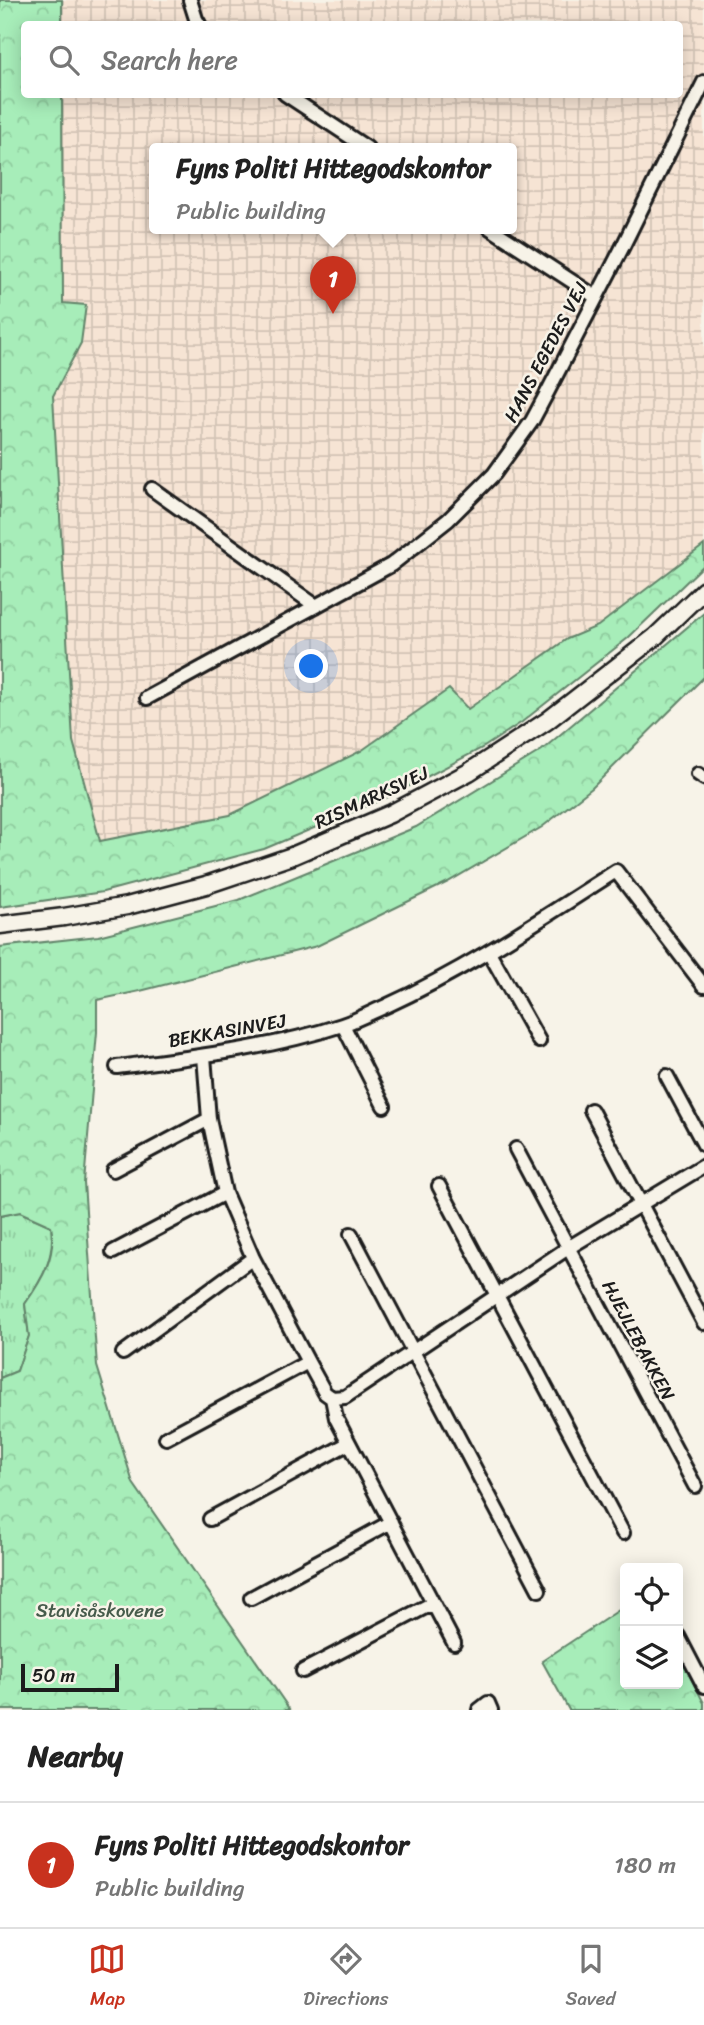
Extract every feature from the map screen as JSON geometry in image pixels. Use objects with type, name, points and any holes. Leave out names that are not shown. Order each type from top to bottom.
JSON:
[{"type":"main road","name":"RISMARKSVEJ","points":[[0,925],[127,906],[206,884],[292,856],[390,814],[469,772],[547,721],[655,637],[704,590]]},
{"type":"street","points":[[190,0],[197,21]]},
{"type":"street","name":"HANS EGEDES VEJ","points":[[147,698],[391,565],[448,520],[494,474],[532,421],[704,82]]},
{"type":"street","points":[[291,98],[359,143]]},
{"type":"street","points":[[499,234],[596,297]]},
{"type":"street","points":[[152,489],[316,606]]},
{"type":"street","name":"BEKKASINVEJ","points":[[117,1067],[204,1056],[277,1042],[343,1025],[415,992],[489,952],[616,872],[704,986]]},
{"type":"street","points":[[489,952],[539,1041]]},
{"type":"street","points":[[343,1025],[384,1106]]},
{"type":"street","points":[[204,1056],[209,1119],[225,1193],[253,1258],[325,1393],[332,1398],[336,1418],[454,1643]]},
{"type":"street","points":[[667,1076],[704,1145]]},
{"type":"street","points":[[591,1110],[704,1322]]},
{"type":"street","points":[[113,1170],[209,1119]]},
{"type":"street","name":"HJEJLEBAKKEN","points":[[516,1149],[695,1486]]},
{"type":"street","points":[[332,1398],[345,1396],[568,1248],[704,1167]]},
{"type":"street","points":[[439,1186],[624,1533]]},
{"type":"street","points":[[113,1252],[225,1193]]},
{"type":"street","points":[[351,1234],[539,1590]]},
{"type":"street","points":[[123,1353],[253,1258]]},
{"type":"street","points":[[166,1438],[308,1362]]},
{"type":"street","points":[[210,1519],[349,1443]]},
{"type":"street","points":[[251,1598],[391,1522]]},
{"type":"street","points":[[303,1671],[433,1603]]},
{"type":"street","points":[[683,1646],[704,1686]]},
{"type":"street","points":[[479,1710],[488,1703],[491,1710]]},
{"type":"shaded area","points":[[62,0],[704,0],[704,545],[598,626],[567,639],[467,709],[449,689],[361,751],[230,815],[100,841],[73,741],[53,395],[81,343],[86,305],[63,304],[62,98],[683,98],[683,21],[62,21]]},
{"type":"green space","points":[[0,0],[62,0],[62,21],[21,21],[21,98],[62,98],[63,303],[86,305],[81,343],[53,396],[73,741],[100,841],[230,815],[361,751],[449,689],[468,709],[567,639],[598,626],[704,545],[704,565],[628,638],[522,722],[484,747],[390,796],[264,849],[103,892],[0,907]]},
{"type":"green space","name":"Stavisåskovene","points":[[704,613],[704,677],[592,788],[542,827],[448,882],[317,946],[97,1000],[97,1032],[84,1183],[97,1366],[133,1483],[290,1710],[0,1710],[0,1378],[17,1371],[29,1336],[25,1304],[47,1267],[52,1237],[51,1226],[20,1212],[0,1216],[0,947],[98,936],[239,900],[416,827],[542,750]]},
{"type":"green space","points":[[20,1212],[51,1226],[51,1248],[42,1277],[25,1304],[29,1336],[17,1371],[0,1378],[0,1216]]},
{"type":"green space","points":[[620,1609],[620,1689],[683,1689],[683,1663],[704,1703],[704,1710],[569,1710],[542,1661]]},
{"type":"place","name":"Fyns Politi Hittegodskontor","points":[[333,314]]}]
